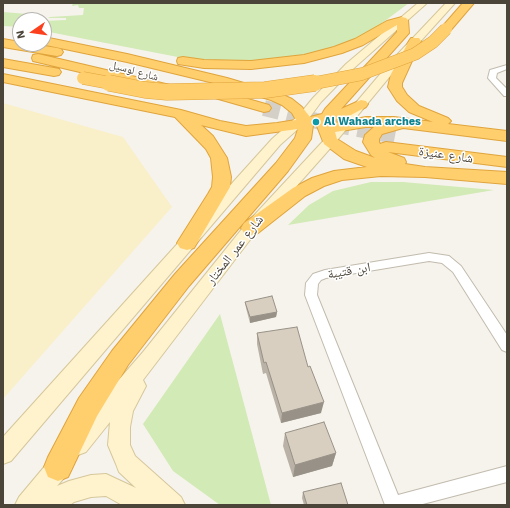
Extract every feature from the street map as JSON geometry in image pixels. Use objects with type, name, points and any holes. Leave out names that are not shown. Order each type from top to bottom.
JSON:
[{"type":"highway","points":[[3,63],[145,90],[167,92],[236,91],[295,87],[362,74],[416,54],[433,42],[469,3]]},
{"type":"highway","points":[[52,37],[180,61],[204,64],[251,64],[297,60],[324,54],[359,42],[390,23],[402,20],[403,33],[345,94],[327,129]]},
{"type":"highway","points":[[416,41],[395,83],[395,87],[402,98],[423,114],[436,120],[489,134]]},
{"type":"highway","name":"شارع لوسيل","points":[[3,43],[79,56],[261,112],[71,65],[3,52]]},
{"type":"highway","points":[[52,43],[126,58],[276,96],[287,102],[302,125],[303,139],[282,167],[182,280],[120,358],[88,407],[58,467]]},
{"type":"highway","points":[[3,78],[181,114],[246,130],[256,131],[302,125],[327,129],[342,125],[381,121],[507,136]]},
{"type":"highway","points":[[198,119],[247,124],[264,117],[268,111],[269,104],[262,95],[249,88]]},
{"type":"highway","points":[[327,129],[346,112],[361,104]]},
{"type":"highway","points":[[181,114],[207,139],[214,148],[220,162],[222,177],[221,187],[217,195],[187,242]]},
{"type":"highway","points":[[276,142],[302,125]]},
{"type":"highway","points":[[425,172],[384,157],[377,152],[371,141],[374,134],[386,127],[428,127]]},
{"type":"highway","points":[[327,129],[342,151],[372,163],[425,172]]},
{"type":"highway","name":"شارع عنيزة","points":[[507,149],[390,141],[507,162]]},
{"type":"highway","points":[[251,228],[299,192],[330,177],[364,171],[425,172],[507,178]]},
{"type":"main road","points":[[342,125],[451,3]]},
{"type":"main road","points":[[302,125],[317,100],[350,66],[419,5]]},
{"type":"main road","name":"شارع عمر المختار","points":[[27,505],[150,358],[327,129]]},
{"type":"main road","points":[[3,453],[276,142]]},
{"type":"main road","points":[[150,358],[123,409],[119,427],[119,445],[127,464],[173,505]]},
{"type":"main road","points":[[50,505],[69,492],[91,486],[106,485],[122,492],[144,505]]},
{"type":"street","points":[[505,69],[493,72],[492,78],[507,94]]},
{"type":"street","name":"ابن قتيبة","points":[[393,504],[311,295],[312,283],[317,278],[325,274],[429,257],[445,259],[456,269],[507,346]]},
{"type":"street","points":[[393,504],[507,474]]},
{"type":"green space","points":[[73,3],[409,3],[370,32],[357,39],[317,53],[283,59],[236,62],[188,59],[52,33],[52,21],[66,20],[66,18],[52,17],[83,15],[84,8],[79,8],[78,5],[72,6]]},
{"type":"green space","points":[[3,12],[12,13],[12,27],[3,26]]},
{"type":"green space","points":[[371,182],[403,182],[494,190],[288,225],[309,205],[333,191]]},
{"type":"green space","points":[[220,314],[271,505],[220,505],[173,471],[143,424]]},
{"type":"sand","points":[[3,103],[123,137],[172,207],[3,399]]},
{"type":"building","points":[[272,296],[277,312],[250,317],[245,302]]},
{"type":"building","points":[[297,327],[308,367],[310,366],[324,402],[282,413],[266,362],[264,363],[257,333]]},
{"type":"building","points":[[324,422],[336,453],[295,465],[285,433]]},
{"type":"building","points":[[341,483],[348,505],[307,505],[303,492]]},
{"type":"tunnel","points":[[264,108],[321,122],[395,136]]},
{"type":"place","name":"Al Wahada arches","points":[[316,122]]}]
